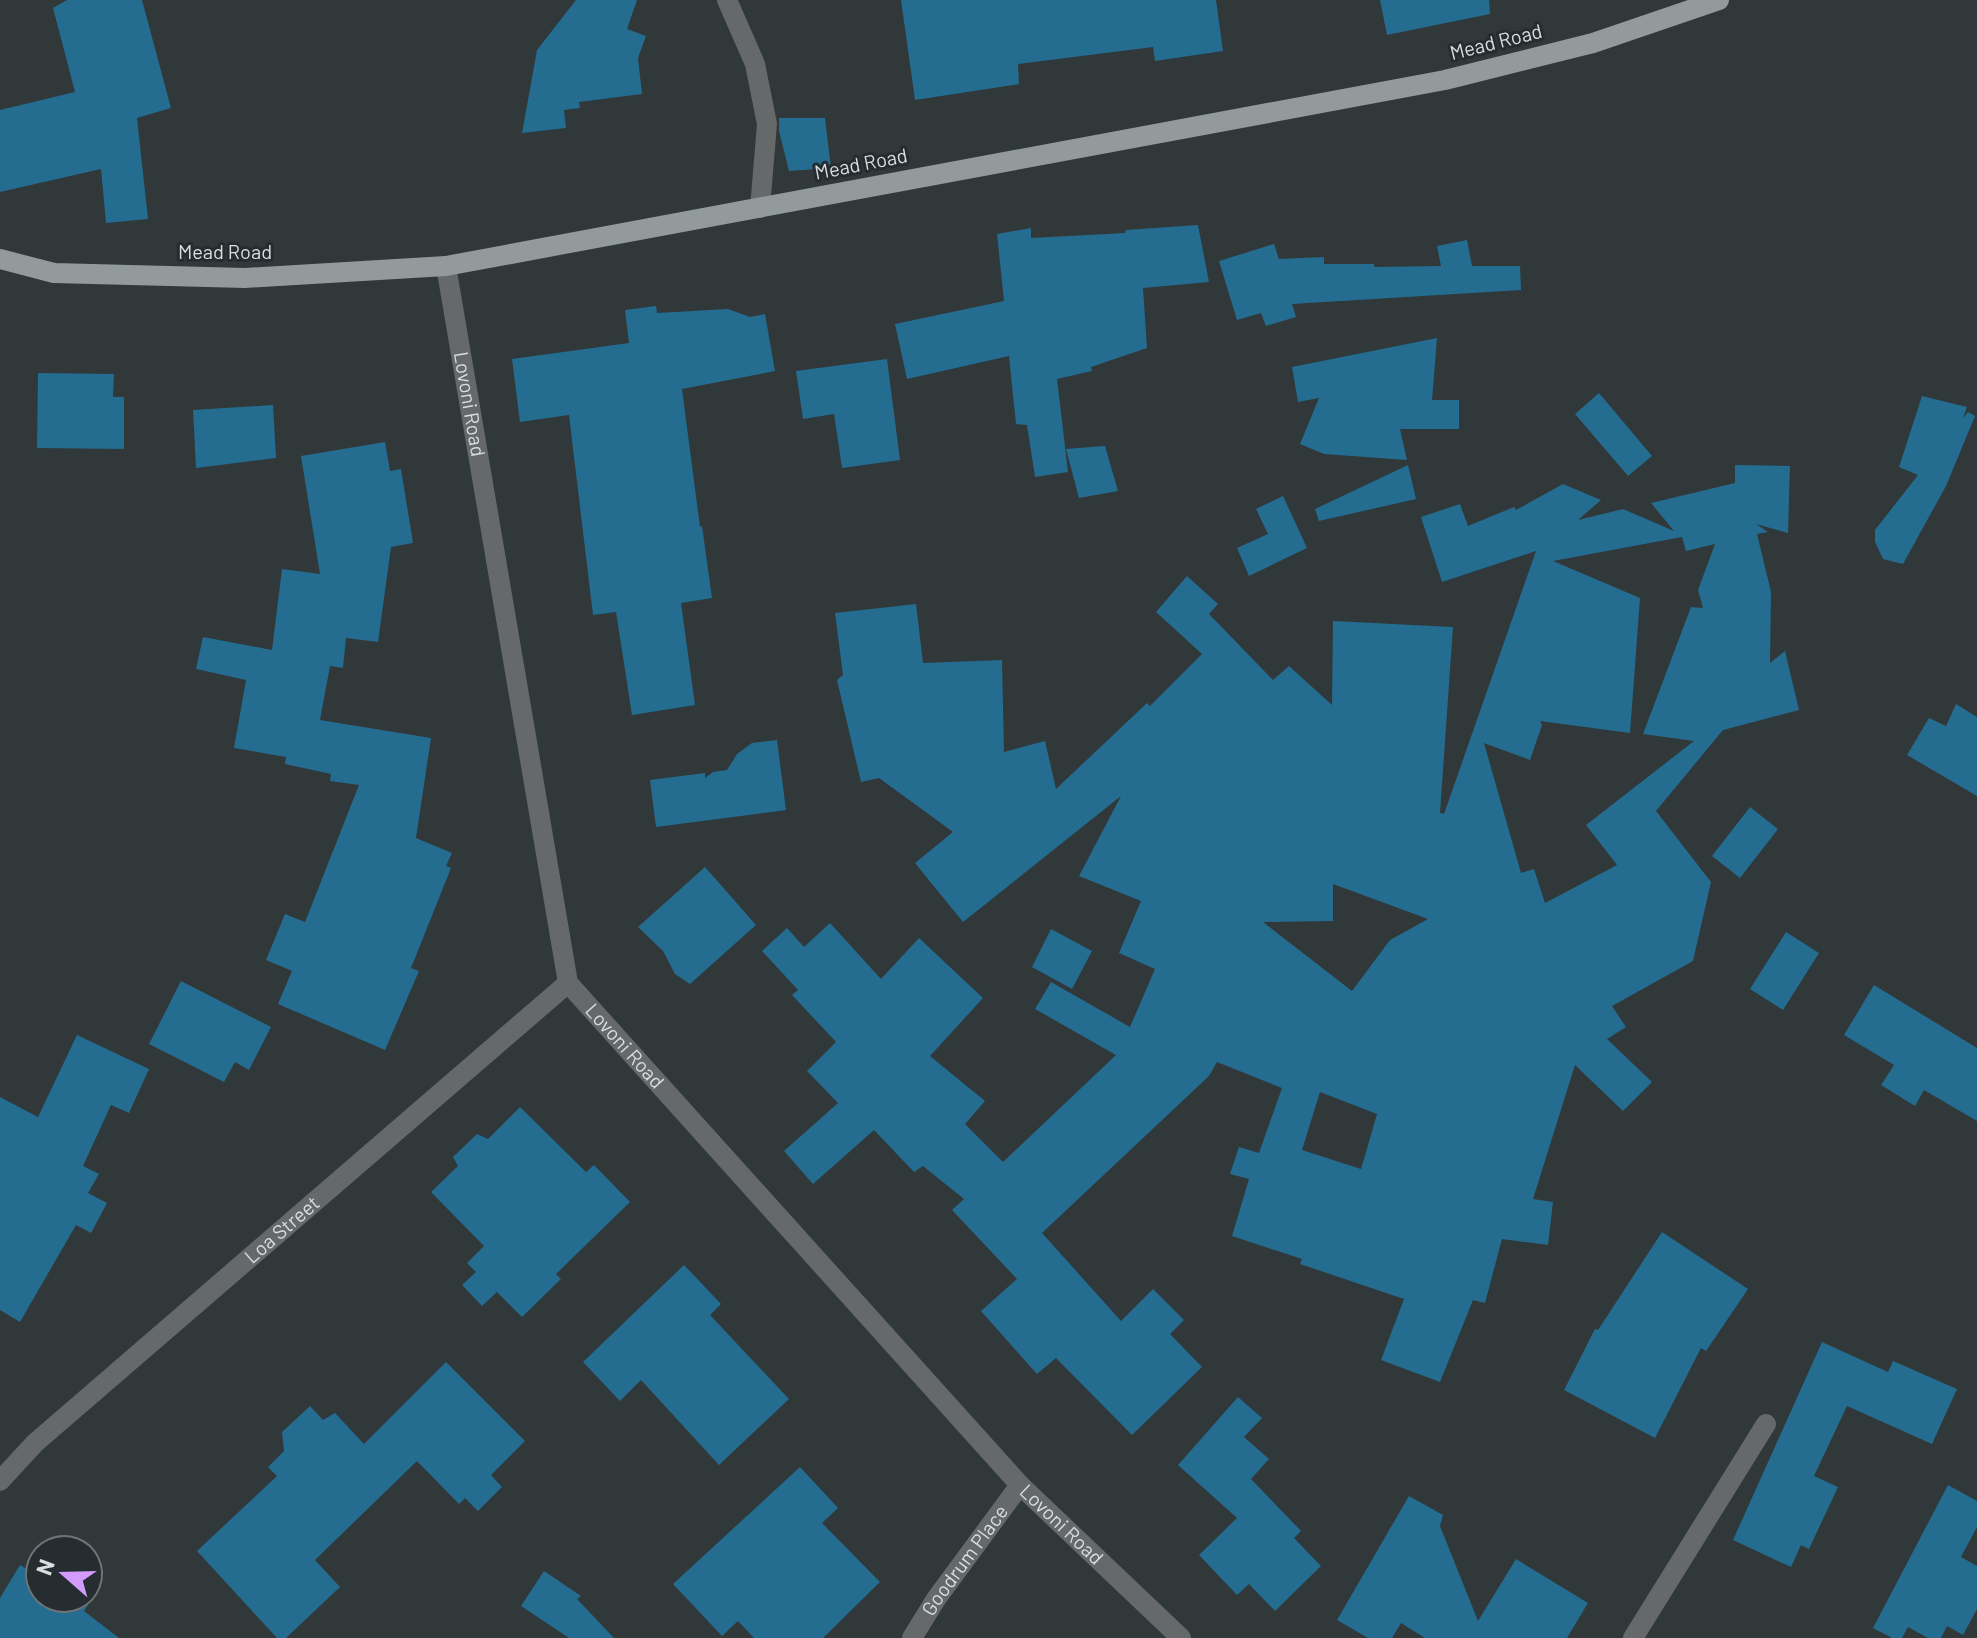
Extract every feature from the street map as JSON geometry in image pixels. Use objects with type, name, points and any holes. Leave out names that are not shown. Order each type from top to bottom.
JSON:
[{"type":"main road","name":"Mead Road","points":[[0,259],[54,273],[245,278],[446,266],[1445,80],[1593,43],[1719,0]]},
{"type":"street","points":[[727,0],[755,64],[767,124],[760,208]]},
{"type":"street","name":"Lovoni Road","points":[[446,266],[568,983],[1020,1485],[1181,1638]]},
{"type":"street","name":"Loa Street","points":[[0,1481],[35,1443],[568,983]]},
{"type":"street","points":[[1633,1638],[1766,1424]]},
{"type":"street","name":"Goodrum Place","points":[[912,1638],[936,1599],[1020,1485]]},
{"type":"building","points":[[67,0],[142,0],[171,108],[137,118],[148,219],[106,223],[101,169],[0,192],[0,110],[75,92],[53,8]]},
{"type":"building","points":[[576,0],[637,0],[627,29],[646,36],[638,58],[642,94],[579,102],[580,108],[564,110],[566,128],[522,133],[537,50]]},
{"type":"building","points":[[901,0],[1216,0],[1223,51],[1155,61],[1153,47],[1018,64],[1019,84],[915,100]]},
{"type":"building","points":[[1380,0],[1489,0],[1490,14],[1387,35]]},
{"type":"building","points":[[779,118],[825,118],[831,168],[789,171],[779,131]]},
{"type":"building","points":[[1198,225],[1209,282],[1143,288],[1147,348],[1091,367],[1092,371],[1057,379],[1068,472],[1035,477],[1027,425],[1016,424],[1009,356],[907,379],[895,324],[1004,301],[997,234],[1031,228],[1031,238]]},
{"type":"building","points":[[1467,240],[1472,266],[1520,266],[1521,290],[1292,304],[1296,317],[1266,326],[1261,313],[1237,320],[1219,261],[1274,244],[1279,259],[1324,257],[1324,264],[1441,266],[1437,246]]},
{"type":"building","points":[[656,306],[657,313],[728,309],[750,317],[765,314],[775,371],[682,389],[712,598],[681,603],[695,705],[632,715],[616,612],[593,615],[569,415],[520,422],[512,359],[629,343],[625,310]]},
{"type":"building","points":[[1437,338],[1432,400],[1459,400],[1459,429],[1400,429],[1407,460],[1324,454],[1300,444],[1319,398],[1298,402],[1292,367]]},
{"type":"building","points":[[887,359],[900,460],[842,468],[834,414],[803,419],[796,371]]},
{"type":"building","points":[[38,373],[114,374],[113,397],[124,397],[124,449],[37,448]]},
{"type":"building","points":[[1599,393],[1652,456],[1628,476],[1575,414]]},
{"type":"building","points":[[1922,396],[1967,407],[1963,418],[1968,412],[1975,416],[1946,486],[1903,564],[1883,559],[1875,542],[1875,530],[1918,475],[1899,467]]},
{"type":"building","points":[[273,405],[276,458],[196,468],[193,410]]},
{"type":"building","points":[[385,442],[390,471],[401,469],[413,543],[391,547],[378,642],[346,638],[343,668],[330,666],[320,720],[431,738],[416,838],[452,853],[446,866],[451,868],[411,968],[419,971],[385,1050],[278,1004],[292,971],[266,960],[285,914],[305,922],[359,785],[330,781],[331,774],[285,764],[286,757],[234,748],[246,680],[196,669],[203,637],[272,650],[282,569],[320,574],[301,456]]},
{"type":"building","points":[[1105,446],[1118,491],[1079,498],[1066,449]]},
{"type":"building","points":[[1408,465],[1416,499],[1319,521],[1315,509]]},
{"type":"building","points":[[1735,465],[1790,466],[1788,533],[1756,524],[1768,532],[1757,534],[1771,592],[1770,663],[1785,651],[1799,710],[1723,730],[1656,811],[1711,882],[1693,961],[1612,1006],[1626,1027],[1607,1039],[1652,1082],[1623,1111],[1575,1065],[1533,1199],[1553,1202],[1548,1245],[1502,1239],[1485,1303],[1473,1300],[1440,1382],[1381,1360],[1404,1299],[1300,1264],[1302,1259],[1232,1236],[1249,1179],[1230,1174],[1239,1147],[1259,1153],[1282,1088],[1217,1062],[1209,1076],[1042,1233],[1121,1321],[1153,1289],[1184,1320],[1170,1334],[1202,1367],[1132,1435],[1056,1358],[1037,1374],[981,1311],[1017,1279],[952,1210],[964,1199],[923,1166],[914,1172],[874,1130],[813,1184],[784,1151],[838,1103],[807,1071],[836,1042],[792,995],[798,990],[762,951],[787,928],[804,947],[830,923],[881,979],[919,938],[983,998],[930,1056],[985,1101],[965,1124],[1003,1162],[1116,1055],[1035,1009],[1051,982],[1130,1027],[1155,969],[1119,953],[1141,901],[1079,876],[1121,796],[963,922],[915,863],[953,832],[879,778],[861,782],[837,680],[843,675],[835,613],[916,604],[923,663],[1002,660],[1004,752],[1045,741],[1056,789],[1147,703],[1150,706],[1202,654],[1156,612],[1187,576],[1218,604],[1209,614],[1273,680],[1289,666],[1332,705],[1333,621],[1453,627],[1440,813],[1444,814],[1536,551],[1442,582],[1421,517],[1460,504],[1468,526],[1514,507],[1516,510],[1563,484],[1601,500],[1578,520],[1623,509],[1674,531],[1651,503],[1735,483]],"holes":[[[1682,537],[1686,551],[1715,544],[1698,590],[1703,608],[1691,607],[1643,734],[1694,741],[1586,825],[1617,865],[1545,903],[1534,869],[1521,873],[1484,743],[1530,760],[1542,725],[1540,721],[1630,733],[1640,598],[1553,561]],[[1333,884],[1428,919],[1390,940],[1352,991],[1263,922],[1333,921]],[[1320,1092],[1377,1114],[1361,1169],[1302,1150]]]},
{"type":"building","points":[[1283,496],[1307,548],[1249,576],[1237,548],[1268,534],[1256,509]]},
{"type":"building","points":[[1956,704],[1977,717],[1977,796],[1907,755],[1929,718],[1946,726]]},
{"type":"building","points":[[777,740],[786,810],[656,827],[650,780],[705,773],[705,778],[713,772],[727,770],[737,754],[752,743]]},
{"type":"building","points":[[1750,807],[1778,829],[1740,878],[1712,856]]},
{"type":"building","points":[[705,867],[756,925],[690,984],[675,974],[663,951],[638,927]]},
{"type":"building","points":[[1051,929],[1092,951],[1072,989],[1032,967]]},
{"type":"building","points":[[1786,932],[1819,953],[1783,1010],[1750,989]]},
{"type":"building","points":[[181,981],[271,1027],[249,1070],[235,1062],[224,1082],[149,1044]]},
{"type":"building","points":[[1874,985],[1977,1048],[1977,1121],[1924,1090],[1915,1106],[1881,1085],[1894,1065],[1844,1035]]},
{"type":"building","points":[[77,1035],[149,1069],[129,1113],[111,1105],[83,1166],[99,1174],[88,1193],[107,1203],[91,1233],[76,1225],[20,1322],[0,1310],[0,1097],[38,1117]]},
{"type":"building","points":[[520,1107],[586,1172],[594,1165],[630,1202],[556,1274],[561,1279],[522,1317],[497,1292],[482,1306],[462,1285],[476,1272],[467,1263],[484,1246],[431,1192],[458,1166],[453,1157],[477,1134],[488,1139]]},
{"type":"building","points":[[1662,1232],[1748,1289],[1706,1351],[1701,1348],[1655,1438],[1564,1390],[1595,1329],[1598,1330]]},
{"type":"building","points":[[684,1265],[721,1304],[710,1315],[789,1399],[719,1465],[641,1380],[620,1401],[583,1362]]},
{"type":"building","points":[[1822,1342],[1888,1372],[1893,1361],[1957,1389],[1932,1444],[1847,1406],[1814,1476],[1838,1487],[1809,1549],[1801,1545],[1791,1567],[1733,1540]]},
{"type":"building","points":[[446,1362],[525,1441],[491,1475],[502,1487],[478,1511],[465,1498],[459,1504],[417,1461],[315,1560],[340,1587],[286,1638],[277,1638],[197,1551],[277,1476],[268,1467],[284,1451],[282,1432],[310,1406],[323,1420],[335,1413],[364,1444]]},
{"type":"building","points":[[1238,1397],[1262,1418],[1244,1437],[1269,1459],[1251,1479],[1301,1531],[1294,1538],[1321,1566],[1275,1611],[1249,1584],[1237,1595],[1199,1555],[1237,1518],[1178,1465]]},
{"type":"building","points":[[800,1467],[838,1508],[822,1523],[880,1582],[823,1638],[754,1638],[738,1621],[722,1636],[673,1584]]},
{"type":"building","points":[[1948,1485],[1977,1501],[1977,1527],[1961,1557],[1977,1566],[1977,1609],[1963,1635],[1947,1626],[1941,1638],[1928,1638],[1908,1627],[1902,1638],[1892,1638],[1873,1628]]},
{"type":"building","points":[[1409,1496],[1443,1515],[1440,1526],[1478,1621],[1516,1559],[1588,1603],[1567,1638],[1425,1638],[1401,1623],[1392,1638],[1368,1638],[1337,1620]]},
{"type":"building","points":[[20,1565],[24,1567],[24,1614],[88,1614],[119,1638],[0,1638],[0,1598]]},
{"type":"building","points":[[544,1571],[581,1596],[577,1599],[614,1638],[569,1638],[521,1606]]}]
